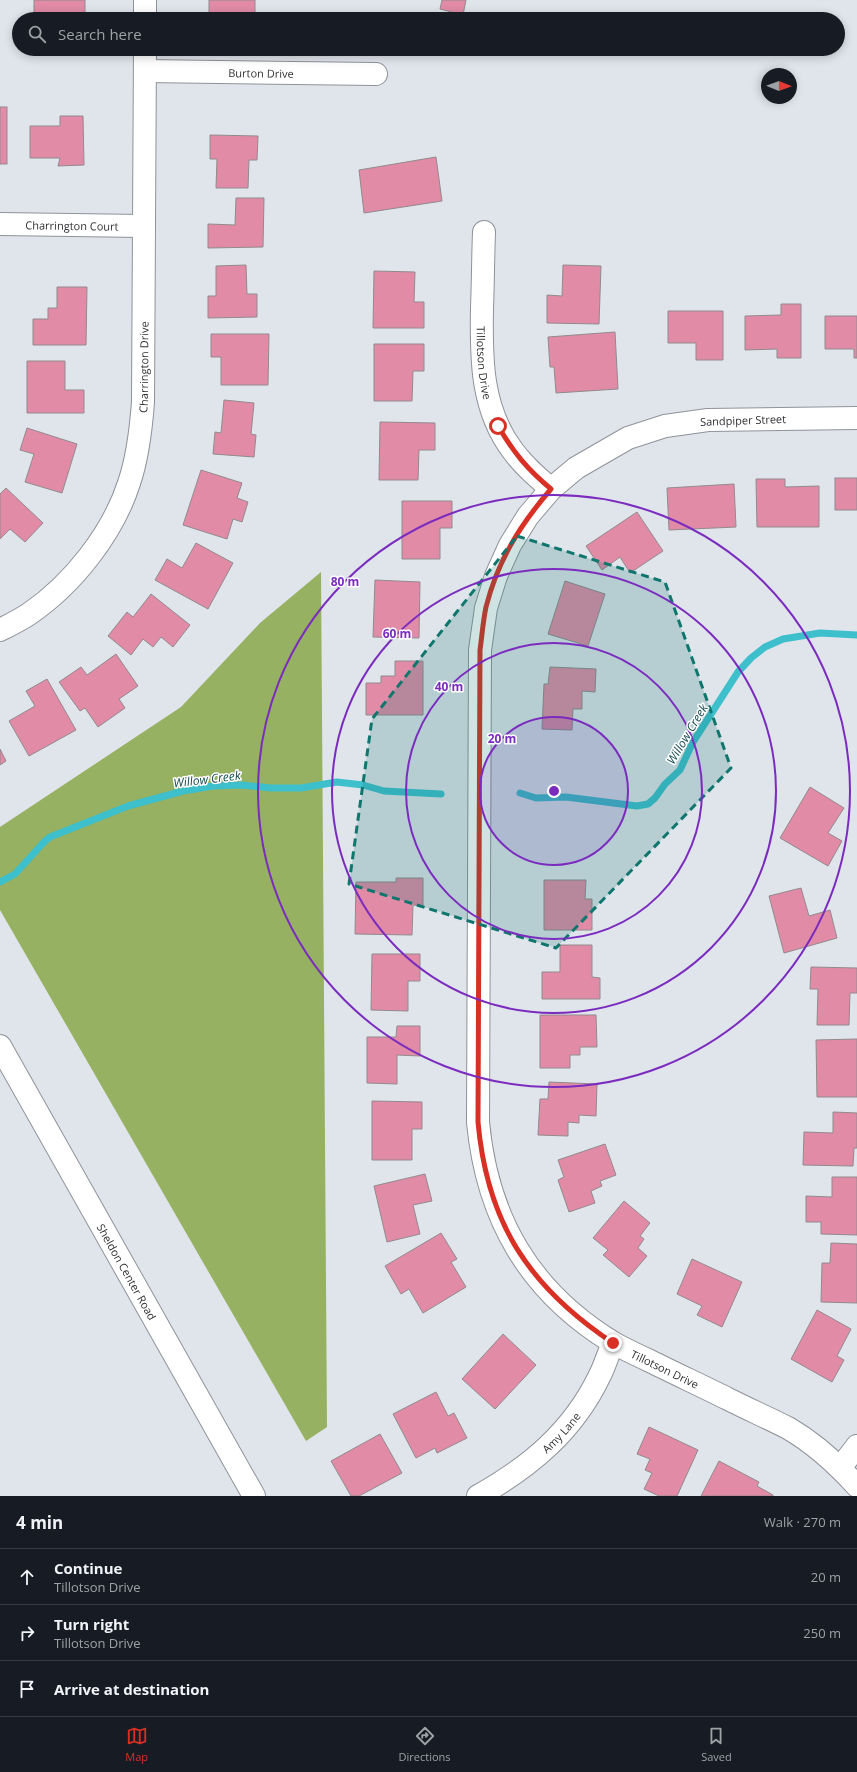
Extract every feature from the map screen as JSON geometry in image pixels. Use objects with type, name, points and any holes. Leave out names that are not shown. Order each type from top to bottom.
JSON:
[{"type":"street","points":[[145,0],[145,12]]},
{"type":"street","name":"Charrington Drive","points":[[0,630],[29,614],[52,596],[72,577],[101,540],[119,508],[130,482],[140,436],[143,402],[145,56]]},
{"type":"street","name":"Burton Drive","points":[[145,72],[376,74]]},
{"type":"street","name":"Charrington Court","points":[[0,224],[144,226]]},
{"type":"street","name":"Tillotson Drive","points":[[484,232],[481,351],[483,376],[488,399],[498,426],[512,450],[531,472],[551,489],[528,516],[510,545],[496,576],[486,608],[480,650],[478,1122],[480,1148],[486,1174],[503,1224],[516,1248],[531,1270],[563,1305],[591,1328],[613,1343],[789,1429],[817,1448],[840,1468],[857,1486]]},
{"type":"street","name":"Sandpiper Street","points":[[551,489],[576,468],[628,438],[665,426],[708,420],[857,418]]},
{"type":"street","name":"Sheldon Center Road","points":[[0,1046],[254,1496]]},
{"type":"street","name":"Amy Lane","points":[[478,1496],[536,1458],[561,1434],[582,1407],[600,1377],[613,1343]]},
{"type":"street","points":[[840,1468],[857,1446]]},
{"type":"highlighted area","points":[[517,536],[665,582],[731,768],[556,948],[349,884],[372,719]]},
{"type":"green space","points":[[321,572],[327,1427],[306,1441],[0,910],[0,827],[181,707],[260,623]]},
{"type":"building","points":[[34,0],[85,0],[85,12],[34,12]]},
{"type":"building","points":[[209,0],[255,0],[255,12],[209,12]]},
{"type":"building","points":[[442,0],[466,0],[464,12],[452,12],[440,9]]},
{"type":"building","points":[[0,107],[7,107],[7,164],[0,164]]},
{"type":"building","points":[[60,116],[83,116],[84,165],[58,166],[60,158],[30,158],[30,126],[60,126]]},
{"type":"building","points":[[210,135],[258,136],[257,160],[249,160],[248,188],[216,188],[217,159],[210,159]]},
{"type":"building","points":[[436,157],[442,201],[364,213],[359,170]]},
{"type":"building","points":[[236,198],[264,198],[263,247],[208,248],[208,224],[235,225]]},
{"type":"building","points":[[246,265],[247,294],[257,294],[257,317],[208,318],[208,296],[216,296],[216,266]]},
{"type":"building","points":[[563,265],[601,266],[599,324],[547,323],[547,295],[562,296]]},
{"type":"building","points":[[374,271],[415,272],[414,302],[424,302],[424,328],[373,328]]},
{"type":"building","points":[[57,287],[87,287],[86,345],[33,345],[33,319],[48,319],[48,308],[57,308]]},
{"type":"building","points":[[781,304],[801,304],[801,358],[777,358],[777,349],[745,350],[745,316],[781,315]]},
{"type":"building","points":[[668,311],[723,311],[723,360],[696,360],[696,343],[668,343]]},
{"type":"building","points":[[825,316],[857,316],[857,358],[854,358],[854,349],[825,349]]},
{"type":"building","points":[[615,332],[618,389],[556,393],[554,367],[550,367],[548,337]]},
{"type":"building","points":[[211,334],[269,334],[268,385],[221,385],[221,357],[211,357]]},
{"type":"building","points":[[374,344],[424,344],[424,371],[413,371],[412,401],[374,401]]},
{"type":"building","points":[[27,361],[65,361],[65,390],[84,390],[84,413],[27,413]]},
{"type":"building","points":[[224,400],[254,403],[251,434],[256,435],[254,457],[213,454],[215,432],[221,433]]},
{"type":"building","points":[[380,422],[435,423],[435,450],[419,450],[418,480],[379,480]]},
{"type":"building","points":[[27,428],[77,444],[62,493],[25,482],[34,454],[20,450]]},
{"type":"building","points":[[201,470],[242,483],[237,498],[248,502],[242,522],[233,519],[227,539],[183,525]]},
{"type":"building","points":[[835,478],[857,478],[857,510],[835,510]]},
{"type":"building","points":[[756,479],[785,479],[785,487],[819,486],[819,527],[757,527]]},
{"type":"building","points":[[734,484],[736,527],[669,530],[667,488]]},
{"type":"building","points":[[6,488],[43,523],[25,542],[10,529],[0,539],[0,494]]},
{"type":"building","points":[[402,501],[452,501],[452,528],[440,528],[440,559],[402,559]]},
{"type":"building","points":[[637,512],[663,551],[630,573],[620,557],[602,570],[586,546]]},
{"type":"building","points":[[196,543],[233,563],[208,609],[155,580],[167,559],[182,568]]},
{"type":"building","points":[[375,580],[420,582],[419,638],[373,637]]},
{"type":"building","points":[[565,581],[605,594],[588,646],[548,634]]},
{"type":"building","points":[[151,594],[190,625],[173,647],[161,637],[153,647],[143,639],[131,655],[108,636],[127,612],[133,617]]},
{"type":"building","points":[[116,654],[138,686],[119,699],[125,708],[98,727],[85,708],[80,711],[59,682],[81,667],[87,675]]},
{"type":"building","points":[[395,661],[423,661],[423,715],[366,715],[366,683],[381,683],[381,676],[395,676]]},
{"type":"building","points":[[550,667],[596,669],[595,692],[582,691],[582,709],[573,709],[572,730],[542,729],[544,684],[548,684]]},
{"type":"building","points":[[47,679],[76,730],[29,756],[9,721],[35,706],[26,691]]},
{"type":"building","points":[[0,749],[6,761],[0,765]]},
{"type":"building","points":[[810,787],[844,808],[828,833],[842,841],[828,866],[780,838]]},
{"type":"building","points":[[396,878],[423,878],[423,906],[413,905],[412,935],[355,934],[356,882],[396,882]]},
{"type":"building","points":[[544,880],[586,880],[585,899],[592,899],[592,930],[544,930]]},
{"type":"building","points":[[801,888],[809,916],[830,910],[837,938],[784,953],[769,896]]},
{"type":"building","points":[[560,945],[592,945],[592,977],[600,978],[600,999],[542,999],[542,972],[560,972]]},
{"type":"building","points":[[372,954],[420,954],[420,981],[408,981],[408,1011],[371,1010]]},
{"type":"building","points":[[811,967],[857,968],[857,993],[850,993],[849,1025],[817,1025],[818,989],[810,989]]},
{"type":"building","points":[[540,1015],[596,1015],[597,1047],[580,1047],[580,1055],[570,1055],[570,1068],[540,1068]]},
{"type":"building","points":[[397,1026],[420,1026],[420,1056],[397,1055],[397,1084],[367,1083],[367,1037],[396,1037]]},
{"type":"building","points":[[857,1039],[857,1097],[817,1097],[816,1040]]},
{"type":"building","points":[[549,1082],[597,1084],[596,1116],[579,1115],[579,1123],[568,1122],[568,1136],[538,1135],[540,1099],[548,1099]]},
{"type":"building","points":[[372,1101],[422,1102],[422,1129],[412,1129],[412,1160],[372,1160]]},
{"type":"building","points":[[833,1112],[857,1113],[857,1148],[854,1148],[853,1166],[803,1165],[804,1132],[833,1133]]},
{"type":"building","points":[[605,1144],[616,1175],[600,1181],[602,1186],[591,1191],[595,1203],[569,1212],[558,1180],[564,1177],[558,1160]]},
{"type":"building","points":[[425,1174],[432,1201],[413,1205],[420,1234],[387,1242],[374,1186]]},
{"type":"building","points":[[832,1177],[857,1177],[857,1235],[821,1234],[821,1222],[806,1222],[806,1196],[832,1197]]},
{"type":"building","points":[[624,1201],[650,1223],[640,1236],[644,1239],[638,1248],[647,1256],[629,1277],[603,1255],[608,1250],[593,1238]]},
{"type":"building","points":[[441,1233],[457,1259],[451,1262],[466,1287],[423,1313],[409,1289],[401,1294],[385,1266]]},
{"type":"building","points":[[831,1243],[857,1244],[857,1303],[821,1302],[822,1263],[830,1263]]},
{"type":"building","points":[[692,1259],[742,1282],[722,1327],[697,1315],[702,1306],[677,1294]]},
{"type":"building","points":[[817,1310],[851,1329],[837,1356],[844,1360],[832,1382],[791,1359]]},
{"type":"building","points":[[503,1334],[536,1365],[495,1409],[462,1379]]},
{"type":"building","points":[[436,1392],[448,1416],[454,1413],[467,1438],[437,1453],[435,1448],[416,1458],[393,1414]]},
{"type":"building","points":[[649,1427],[698,1450],[677,1496],[659,1496],[644,1489],[652,1473],[645,1470],[650,1459],[637,1454]]},
{"type":"building","points":[[380,1434],[402,1473],[359,1496],[351,1496],[331,1461]]},
{"type":"building","points":[[719,1461],[759,1482],[757,1486],[773,1496],[701,1496]]},
{"type":"waterway","name":"Willow Creek","points":[[520,793],[536,798],[566,797],[637,806],[648,804],[655,798],[665,784],[680,770],[693,742],[738,672],[751,658],[765,647],[783,639],[820,633],[857,635]]},
{"type":"waterway","name":"Willow Creek","points":[[0,882],[15,874],[50,837],[128,806],[183,791],[213,786],[242,785],[271,788],[301,788],[337,782],[363,785],[384,791],[441,794]]},
{"type":"route","points":[[498,426],[512,450],[531,472],[551,489],[528,516],[510,545],[496,576],[486,608],[480,650],[478,1122],[480,1148],[493,1200],[503,1224],[516,1248],[531,1270],[548,1290],[568,1309],[591,1328],[613,1343]]}]
